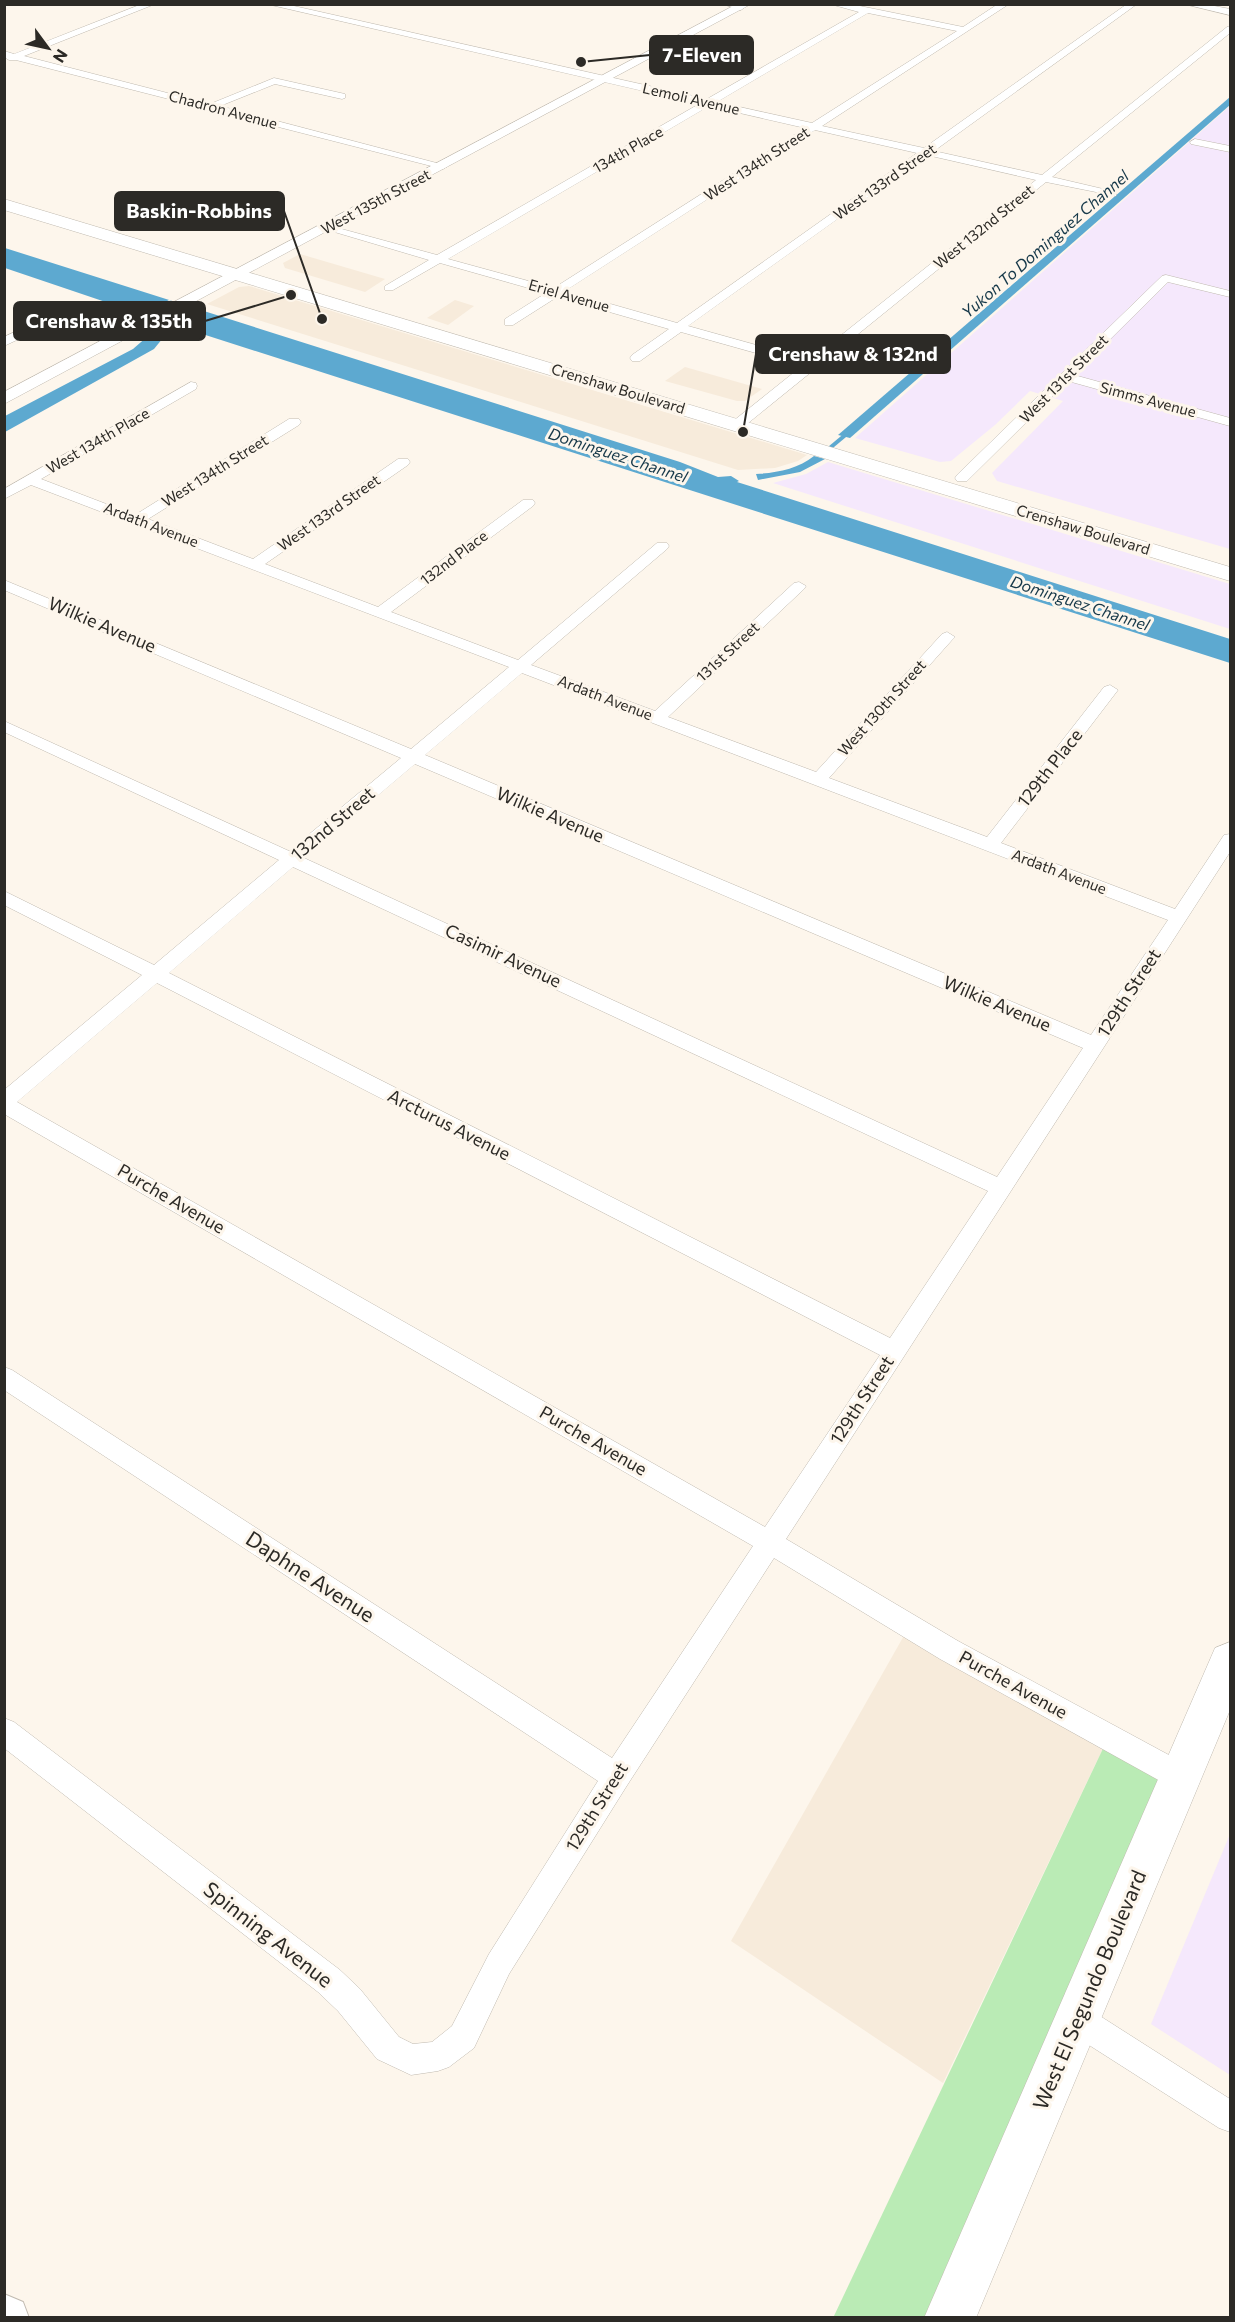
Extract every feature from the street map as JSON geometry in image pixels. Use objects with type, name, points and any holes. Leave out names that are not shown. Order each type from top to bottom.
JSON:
[{"type":"main road","name":"Crenshaw Boulevard","points":[[4,192],[122,233],[832,447],[956,484],[1230,558]]},
{"type":"main road","name":"Crenshaw Boulevard","points":[[4,204],[122,233]]},
{"type":"main road","name":"Crenshaw Boulevard","points":[[956,484],[1230,574]]},
{"type":"main road","name":"West El Segundo Boulevard","points":[[950,2318],[1230,1662]]},
{"type":"street","points":[[4,61],[151,4]]},
{"type":"street","name":"Lemoli Avenue","points":[[271,4],[1112,194]]},
{"type":"street","points":[[728,4],[743,6]]},
{"type":"street","points":[[834,4],[966,30]]},
{"type":"street","name":"West 134th Street","points":[[509,322],[1005,4]]},
{"type":"street","name":"West 133rd Street","points":[[636,358],[1133,4]]},
{"type":"street","points":[[1188,4],[1220,7],[1230,12]]},
{"type":"street","name":"West 135th Street","points":[[4,399],[743,6]]},
{"type":"street","name":"134th Place","points":[[389,288],[866,11]]},
{"type":"street","name":"West 132nd Street","points":[[743,420],[1230,29]]},
{"type":"street","name":"Chadron Avenue","points":[[4,54],[443,166]]},
{"type":"street","points":[[210,107],[274,81],[342,96]]},
{"type":"street","points":[[1195,142],[1230,149]]},
{"type":"street","name":"Eriel Avenue","points":[[327,228],[812,365]]},
{"type":"street","name":"West 131st Street","points":[[956,484],[1166,278],[1230,294]]},
{"type":"street","points":[[4,342],[30,329]]},
{"type":"street","name":"Simms Avenue","points":[[1066,377],[1230,422]]},
{"type":"street","name":"West 134th Place","points":[[4,495],[191,386]]},
{"type":"street","name":"West 134th Street","points":[[137,520],[294,422]]},
{"type":"street","name":"West 133rd Street","points":[[254,565],[403,462]]},
{"type":"street","name":"Ardath Avenue","points":[[31,480],[1179,917]]},
{"type":"street","name":"132nd Place","points":[[379,613],[528,503]]},
{"type":"street","name":"132nd Street","points":[[4,1103],[662,546]]},
{"type":"street","name":"Wilkie Avenue","points":[[4,584],[1095,1045]]},
{"type":"street","name":"131st Street","points":[[657,718],[798,586]]},
{"type":"street","name":"West 130th Street","points":[[818,780],[947,637]]},
{"type":"street","name":"129th Place","points":[[990,845],[1110,690]]},
{"type":"street","name":"Casimir Avenue","points":[[4,726],[1001,1188]]},
{"type":"street","name":"129th Street","points":[[499,1964],[616,1777],[1230,839]]},
{"type":"street","name":"Arcturus Avenue","points":[[4,897],[894,1351]]},
{"type":"street","name":"Purche Avenue","points":[[4,1103],[770,1542],[949,1650],[1181,1777]]},
{"type":"street","name":"Daphne Avenue","points":[[4,1377],[616,1777]]},
{"type":"street","name":"Spinning Avenue","points":[[4,1731],[329,1981],[349,2000],[388,2048],[411,2060],[438,2056],[463,2037],[499,1964]]},
{"type":"street","points":[[1078,2020],[1230,2117]]},
{"type":"shaded area","points":[[1230,106],[1230,549],[997,481],[992,473],[1063,401],[1030,391],[995,425],[951,461],[940,462],[855,438]]},
{"type":"shaded area","points":[[300,254],[385,279],[365,292],[285,268],[283,263]]},
{"type":"shaded area","points":[[249,286],[807,455],[798,461],[775,468],[738,470],[207,304],[239,287]]},
{"type":"shaded area","points":[[455,300],[474,306],[448,325],[427,318]]},
{"type":"shaded area","points":[[685,367],[762,389],[745,401],[737,401],[665,381]]},
{"type":"shaded area","points":[[828,462],[1230,584],[1230,629],[773,483],[806,474]]},
{"type":"shaded area","points":[[910,1625],[1108,1738],[943,2083],[731,1941]]},
{"type":"shaded area","points":[[1230,1834],[1230,2075],[1151,2024]]},
{"type":"green space","points":[[1108,1738],[1181,1777],[950,2317],[833,2318]]},
{"type":"water","points":[[1230,97],[1230,105],[850,438],[838,435]]},
{"type":"water","name":"Dominguez Channel","points":[[5,248],[680,462],[718,477],[731,476],[739,481],[737,482],[1230,639],[1230,663],[165,322],[167,333],[154,349],[5,432],[5,416],[133,349],[148,336],[142,317],[144,315],[5,268]]},
{"type":"water","points":[[814,456],[825,459],[800,472],[758,480],[756,474],[786,470]]},
{"type":"pier","points":[[169,300],[195,309],[166,324],[167,330],[160,327],[147,334],[142,317],[139,316]]},
{"type":"waterway","name":"Yukon To Dominguez Channel","points":[[825,452],[849,432]]},
{"type":"place","name":"7-Eleven","points":[[581,62]]},
{"type":"place","name":"Crenshaw & 135th","points":[[291,295]]},
{"type":"place","name":"Baskin-Robbins","points":[[322,319]]},
{"type":"place","name":"Crenshaw & 132nd","points":[[743,432]]}]
